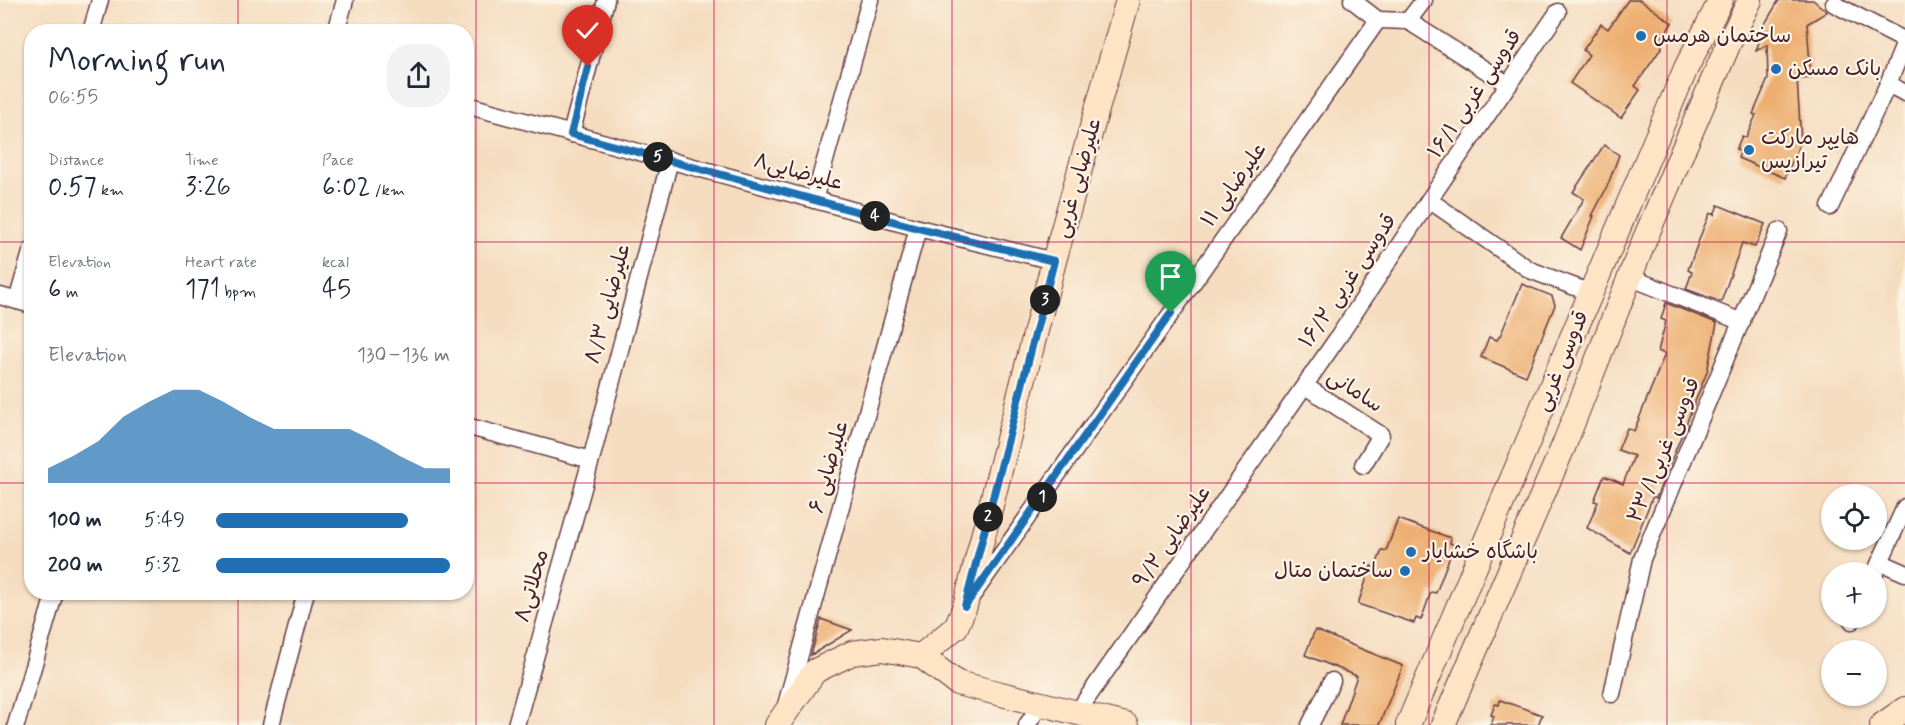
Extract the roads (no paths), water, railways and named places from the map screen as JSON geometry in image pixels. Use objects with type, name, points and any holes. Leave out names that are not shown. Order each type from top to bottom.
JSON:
[{"type":"main road","name":"علیرضایی غربی","points":[[921,656],[956,627],[965,606],[1054,261],[1128,0]]},
{"type":"main road","name":"قدوسی غربی","points":[[1408,725],[1686,68],[1721,0]]},
{"type":"main road","name":"قدوسی غربی","points":[[1443,725],[1564,446],[1629,277],[1750,0]]},
{"type":"main road","points":[[780,721],[815,671],[852,653],[882,649],[921,656],[957,683],[1126,725]]},
{"type":"main road","points":[[1882,725],[1905,709]]},
{"type":"street","points":[[93,24],[100,0]]},
{"type":"street","points":[[338,24],[345,0]]},
{"type":"street","points":[[571,134],[606,0]]},
{"type":"street","points":[[814,200],[870,0]]},
{"type":"street","points":[[1352,0],[1378,20],[1408,21],[1509,85]]},
{"type":"street","points":[[1408,21],[1424,0]]},
{"type":"street","points":[[1830,207],[1904,45],[1900,38],[1834,4]]},
{"type":"street","name":"۱۶/۱ قدوسی غربی","points":[[1429,200],[1558,12]]},
{"type":"street","name":"۱۱ علیرضایی","points":[[965,606],[1378,20]]},
{"type":"street","points":[[1888,84],[1905,93]]},
{"type":"street","name":"علیرضایی۸","points":[[474,107],[918,228],[1054,261]]},
{"type":"street","name":"۸/۳ علیرضایی","points":[[591,460],[670,160]]},
{"type":"street","points":[[1429,200],[1530,270],[1591,293]]},
{"type":"street","name":"۱۶/۲ قدوسی غربی","points":[[1305,386],[1429,200]]},
{"type":"street","name":"۶ علیرضایی","points":[[780,721],[918,228]]},
{"type":"street","name":"قدوسی غربی۲۳/۱","points":[[1612,694],[1642,559],[1779,231]]},
{"type":"street","points":[[1629,277],[1742,322]]},
{"type":"street","points":[[0,296],[24,303]]},
{"type":"street","name":"سامانی","points":[[1305,386],[1381,435],[1363,465]]},
{"type":"street","name":"۹/۲ علیرضایی","points":[[1076,714],[1305,386]]},
{"type":"street","points":[[474,428],[591,460]]},
{"type":"street","name":"محلاتی۸","points":[[516,725],[591,460]]},
{"type":"street","points":[[1879,562],[1905,507]]},
{"type":"street","points":[[1887,569],[1905,573]]},
{"type":"street","points":[[16,725],[53,600]]},
{"type":"street","points":[[271,725],[304,600]]},
{"type":"street","points":[[1310,725],[1332,681]]},
{"type":"street","points":[[1027,725],[1040,705]]},
{"type":"place","name":"ساختمان هرمس","points":[[1641,36]]},
{"type":"place","name":"بانک مسکن","points":[[1776,69]]},
{"type":"place","name":"هایپر مارکت تیرازیس","points":[[1749,150]]},
{"type":"place","name":"باشگاه خشایار","points":[[1411,552]]},
{"type":"place","name":"ساختمان متال","points":[[1405,571]]}]
